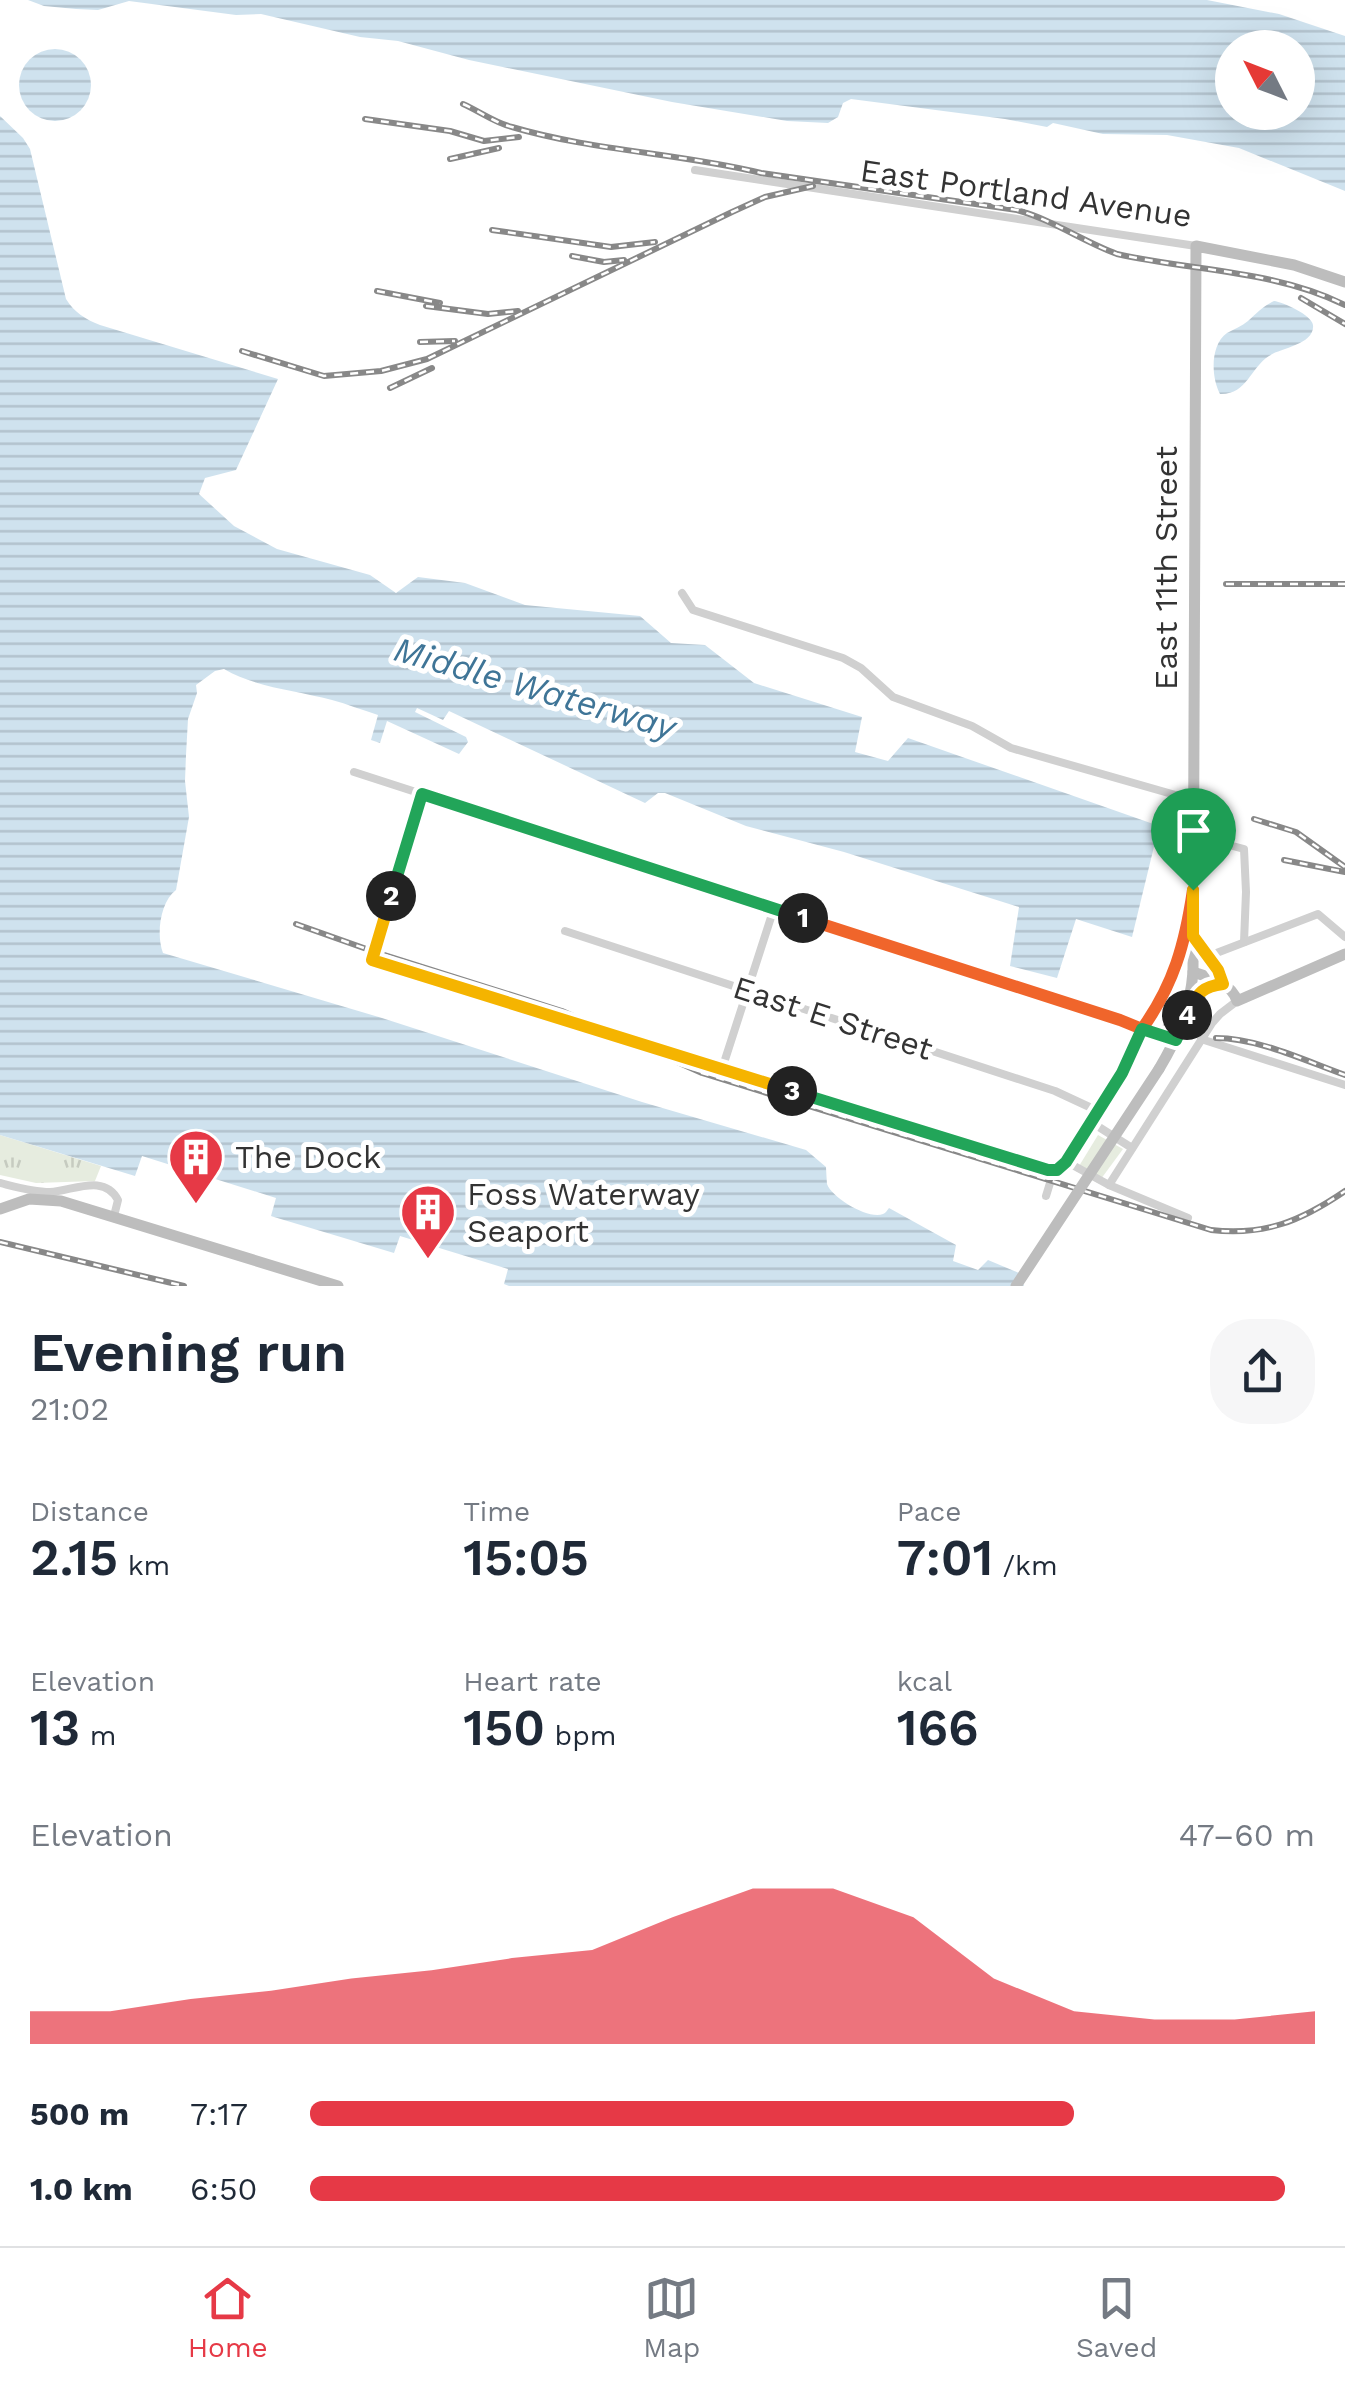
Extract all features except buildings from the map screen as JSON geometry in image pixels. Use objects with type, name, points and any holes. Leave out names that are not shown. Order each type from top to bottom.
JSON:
[{"type":"street","name":"East Portland Avenue","points":[[695,170],[1196,246],[1294,265],[1345,282]]},
{"type":"street","name":"East 11th Street","points":[[1016,1286],[1176,1040],[1186,1018],[1193,978],[1196,246]]},
{"type":"street","points":[[682,593],[693,610],[843,658],[861,668],[892,697],[972,726],[1010,748],[1192,800]]},
{"type":"street","points":[[354,772],[1176,1040]]},
{"type":"street","points":[[422,794],[372,960],[1054,1170],[1046,1196]]},
{"type":"street","points":[[1194,842],[1210,840],[1244,849],[1244,942]]},
{"type":"street","name":"East 11th Street","points":[[1054,1170],[1066,1162],[1160,1003],[1181,955],[1193,890]]},
{"type":"street","points":[[722,1069],[774,908]]},
{"type":"street","points":[[1206,957],[1318,914],[1345,937]]},
{"type":"street","name":"East E Street","points":[[564,931],[1055,1090],[1098,1111]]},
{"type":"street","points":[[1193,936],[1218,970],[1223,984]]},
{"type":"street","points":[[1109,1185],[1220,1014],[1236,1001],[1345,954]]},
{"type":"street","points":[[1157,1034],[1167,1029],[1179,1014],[1190,994],[1193,978],[1223,984],[1235,993],[1236,1001]]},
{"type":"street","points":[[1186,1018],[1204,988],[1223,984]]},
{"type":"street","points":[[1202,1039],[1345,1085]]},
{"type":"street","points":[[1091,1122],[1132,1148]]},
{"type":"street","points":[[1066,1162],[1188,1218]]},
{"type":"street","points":[[0,1182],[44,1192],[93,1184],[106,1186],[118,1200],[114,1216]]},
{"type":"street","points":[[0,1209],[23,1200],[54,1199],[338,1286]]},
{"type":"green space","points":[[0,1135],[101,1166],[95,1181],[36,1183],[0,1175]]},
{"type":"green space","points":[[1098,1135],[1123,1149],[1098,1183],[1076,1171]]},
{"type":"water","points":[[28,0],[1207,0],[1279,14],[1345,36],[1345,191],[1239,148],[1167,135],[1103,134],[1053,123],[1047,127],[851,99],[843,103],[838,117],[828,123],[787,121],[672,102],[261,14],[236,15],[129,1],[98,10],[44,6]]},
{"type":"water","points":[[55,49],[81,59],[91,85],[81,111],[55,121],[29,111],[19,85],[29,59]]},
{"type":"water","name":"Middle Waterway","points":[[0,116],[30,149],[66,299],[77,312],[100,325],[278,379],[236,470],[205,478],[199,494],[234,526],[277,549],[370,575],[396,593],[418,577],[465,583],[525,605],[640,616],[671,643],[705,645],[754,683],[862,717],[855,752],[888,761],[908,738],[1159,826],[1132,937],[1076,919],[1057,978],[1010,966],[1019,907],[746,826],[665,793],[658,793],[645,803],[449,711],[443,720],[417,708],[415,712],[466,737],[468,742],[459,754],[387,721],[380,743],[371,740],[378,715],[263,685],[224,669],[196,685],[188,719],[185,781],[189,817],[176,890],[166,902],[161,919],[163,953],[806,1150],[826,1167],[830,1190],[852,1206],[877,1215],[889,1208],[956,1245],[953,1261],[978,1270],[988,1260],[1019,1273],[1024,1286],[509,1286],[504,1284],[508,1269],[400,1236],[394,1253],[274,1217],[271,1216],[276,1198],[142,1156],[135,1176],[0,1135]]},
{"type":"water","points":[[1274,301],[1308,317],[1312,332],[1303,341],[1269,356],[1242,386],[1220,394],[1214,370],[1221,338]]},
{"type":"railway","points":[[463,104],[506,125],[574,142],[1017,210],[1117,254],[1262,278],[1318,293],[1345,305]]},
{"type":"railway","points":[[365,119],[450,131],[484,141],[519,137]]},
{"type":"railway","points":[[450,159],[499,148]]},
{"type":"railway","points":[[242,351],[324,376],[381,371],[427,359],[765,197],[813,186]]},
{"type":"railway","points":[[492,230],[611,247],[655,242]]},
{"type":"railway","points":[[572,256],[604,262],[624,260]]},
{"type":"railway","points":[[377,291],[440,303]]},
{"type":"railway","points":[[1301,298],[1345,324]]},
{"type":"railway","points":[[426,306],[488,314],[518,311]]},
{"type":"railway","points":[[420,342],[455,341]]},
{"type":"railway","points":[[390,388],[432,368]]},
{"type":"railway","points":[[1226,584],[1345,584]]},
{"type":"railway","points":[[1254,819],[1296,832],[1345,867]]},
{"type":"railway","points":[[1284,860],[1345,872]]},
{"type":"railway","points":[[296,924],[562,1011],[702,1073],[1211,1230],[1249,1231],[1282,1224],[1345,1191]]},
{"type":"railway","points":[[1216,1038],[1265,1046],[1345,1075]]},
{"type":"railway","points":[[0,1242],[184,1286]]},
{"type":"place","name":"The Dock","points":[[196,1206]]},
{"type":"place","name":"Foss Waterway Seaport","points":[[428,1261]]},
{"type":"route","points":[[1193,890],[1181,955],[1160,1003],[1142,1029],[422,794],[372,960],[984,1151],[1057,1170],[1066,1162],[1122,1073],[1142,1029],[1176,1040],[1204,988],[1223,984],[1218,970],[1193,936],[1193,890]]}]
